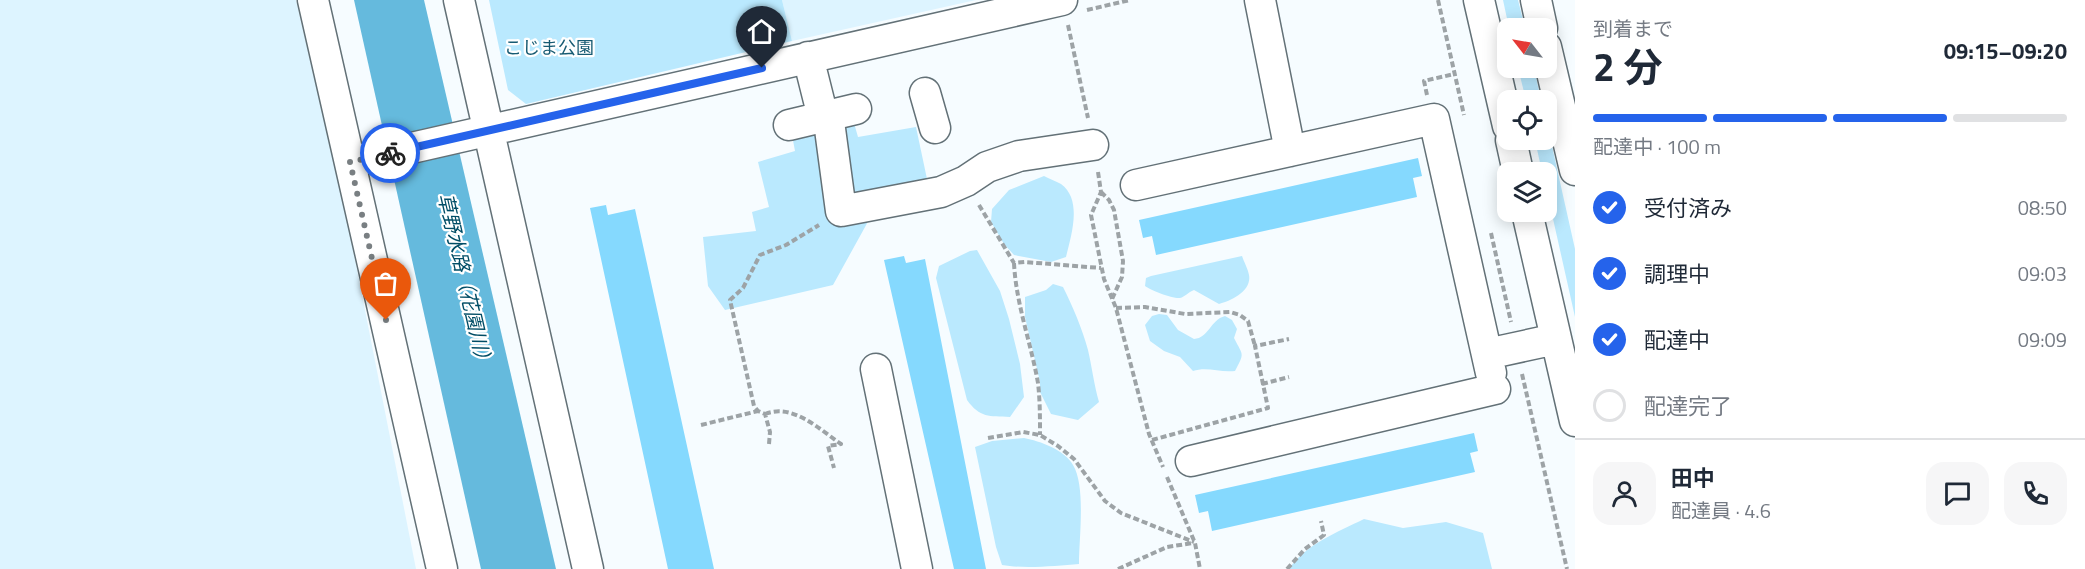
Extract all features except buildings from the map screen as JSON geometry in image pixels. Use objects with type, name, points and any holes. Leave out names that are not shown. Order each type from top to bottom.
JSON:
[{"type":"street","points":[[313,0],[442,569]]},
{"type":"street","points":[[459,0],[588,569]]},
{"type":"street","points":[[1479,0],[1500,90]]},
{"type":"street","points":[[1536,0],[1540,18]]},
{"type":"street","points":[[350,162],[808,57],[1064,7]]},
{"type":"street","points":[[1262,9],[1290,151]]},
{"type":"street","points":[[808,57],[823,117],[830,129],[841,212],[941,192],[966,182],[987,167],[1019,156],[1093,145]]},
{"type":"street","points":[[1553,78],[1575,170]]},
{"type":"street","points":[[925,93],[935,128]]},
{"type":"street","points":[[789,125],[856,109]]},
{"type":"street","points":[[1136,185],[1434,119],[1491,372]]},
{"type":"street","points":[[1529,222],[1575,421]]},
{"type":"street","points":[[1191,461],[1491,372],[1556,339]]},
{"type":"street","points":[[876,369],[917,569]]},
{"type":"path","points":[[1064,7],[1101,192],[1091,215],[1101,268],[1116,308],[1152,440],[1195,543],[1200,569]]},
{"type":"path","points":[[966,182],[1014,263],[1017,293],[1037,382],[1040,435]]},
{"type":"path","points":[[1101,192],[1109,200],[1114,210],[1123,261],[1122,277],[1112,300]]},
{"type":"path","points":[[834,468],[828,446],[841,444],[789,411],[776,409],[765,414],[754,406],[730,300],[743,288],[760,255],[786,244],[841,212]]},
{"type":"path","points":[[1014,263],[1101,268]]},
{"type":"path","points":[[1116,308],[1145,307],[1185,314],[1230,312],[1248,321],[1255,346],[1268,408],[1152,440]]},
{"type":"path","points":[[1255,346],[1289,339]]},
{"type":"path","points":[[1521,366],[1567,569]]},
{"type":"path","points":[[1262,384],[1288,377]]},
{"type":"path","points":[[701,425],[758,411]]},
{"type":"path","points":[[765,414],[770,432],[770,444]]},
{"type":"path","points":[[988,438],[1023,432],[1040,435],[1074,459],[1105,501],[1121,513],[1195,543]]},
{"type":"path","points":[[1287,569],[1305,549],[1324,535],[1321,521]]},
{"type":"path","points":[[1118,569],[1167,547],[1195,543]]},
{"type":"shaded area","points":[[0,0],[296,0],[349,229],[416,569],[0,569]]},
{"type":"shaded area","points":[[782,0],[976,0],[792,41]]},
{"type":"green space","name":"こじま公園","points":[[489,0],[782,0],[792,41],[526,104],[508,90]]},
{"type":"green space","points":[[1503,0],[1518,0],[1522,18],[1507,18]]},
{"type":"green space","points":[[1520,78],[1536,78],[1539,90],[1524,90]]},
{"type":"green space","points":[[854,123],[858,137],[916,127],[927,179],[919,206],[870,218],[833,285],[725,310],[708,286],[703,237],[756,231],[752,212],[769,207],[758,162],[795,151],[792,135]]},
{"type":"green space","points":[[1537,150],[1553,150],[1556,162],[1540,162]]},
{"type":"green space","points":[[1557,169],[1575,249],[1575,317],[1554,222],[1557,222]]},
{"type":"green space","points":[[1044,176],[1061,184],[1068,191],[1074,209],[1066,257],[1051,262],[1014,255],[1004,244],[991,222],[992,209],[1009,190]]},
{"type":"green space","points":[[977,250],[1000,291],[1020,364],[1024,397],[1010,417],[981,413],[967,400],[936,278],[939,266]]},
{"type":"green space","points":[[1242,256],[1248,270],[1249,281],[1240,294],[1224,303],[1219,304],[1194,290],[1177,298],[1145,286],[1146,278],[1151,276]]},
{"type":"green space","points":[[1053,284],[1063,287],[1074,310],[1088,350],[1099,402],[1078,420],[1051,414],[1040,392],[1040,382],[1025,317],[1025,297],[1046,290]]},
{"type":"green space","points":[[1167,315],[1178,330],[1194,339],[1203,336],[1220,318],[1225,316],[1232,320],[1237,329],[1234,338],[1242,354],[1235,371],[1203,369],[1193,371],[1180,357],[1164,351],[1150,341],[1145,325],[1152,316]]},
{"type":"green space","points":[[1024,438],[1044,444],[1064,455],[1077,474],[1081,499],[1079,564],[1030,567],[1002,565],[996,547],[975,447],[992,441]]},
{"type":"green space","points":[[1364,519],[1403,528],[1446,522],[1483,533],[1492,569],[1289,569],[1304,552],[1313,546]]},
{"type":"water","name":"草野水路（花園川）","points":[[354,0],[424,0],[556,569],[481,569]]},
{"type":"way so far","points":[[386,320],[350,162],[390,153]]},
{"type":"route","points":[[390,153],[762,68]]}]
